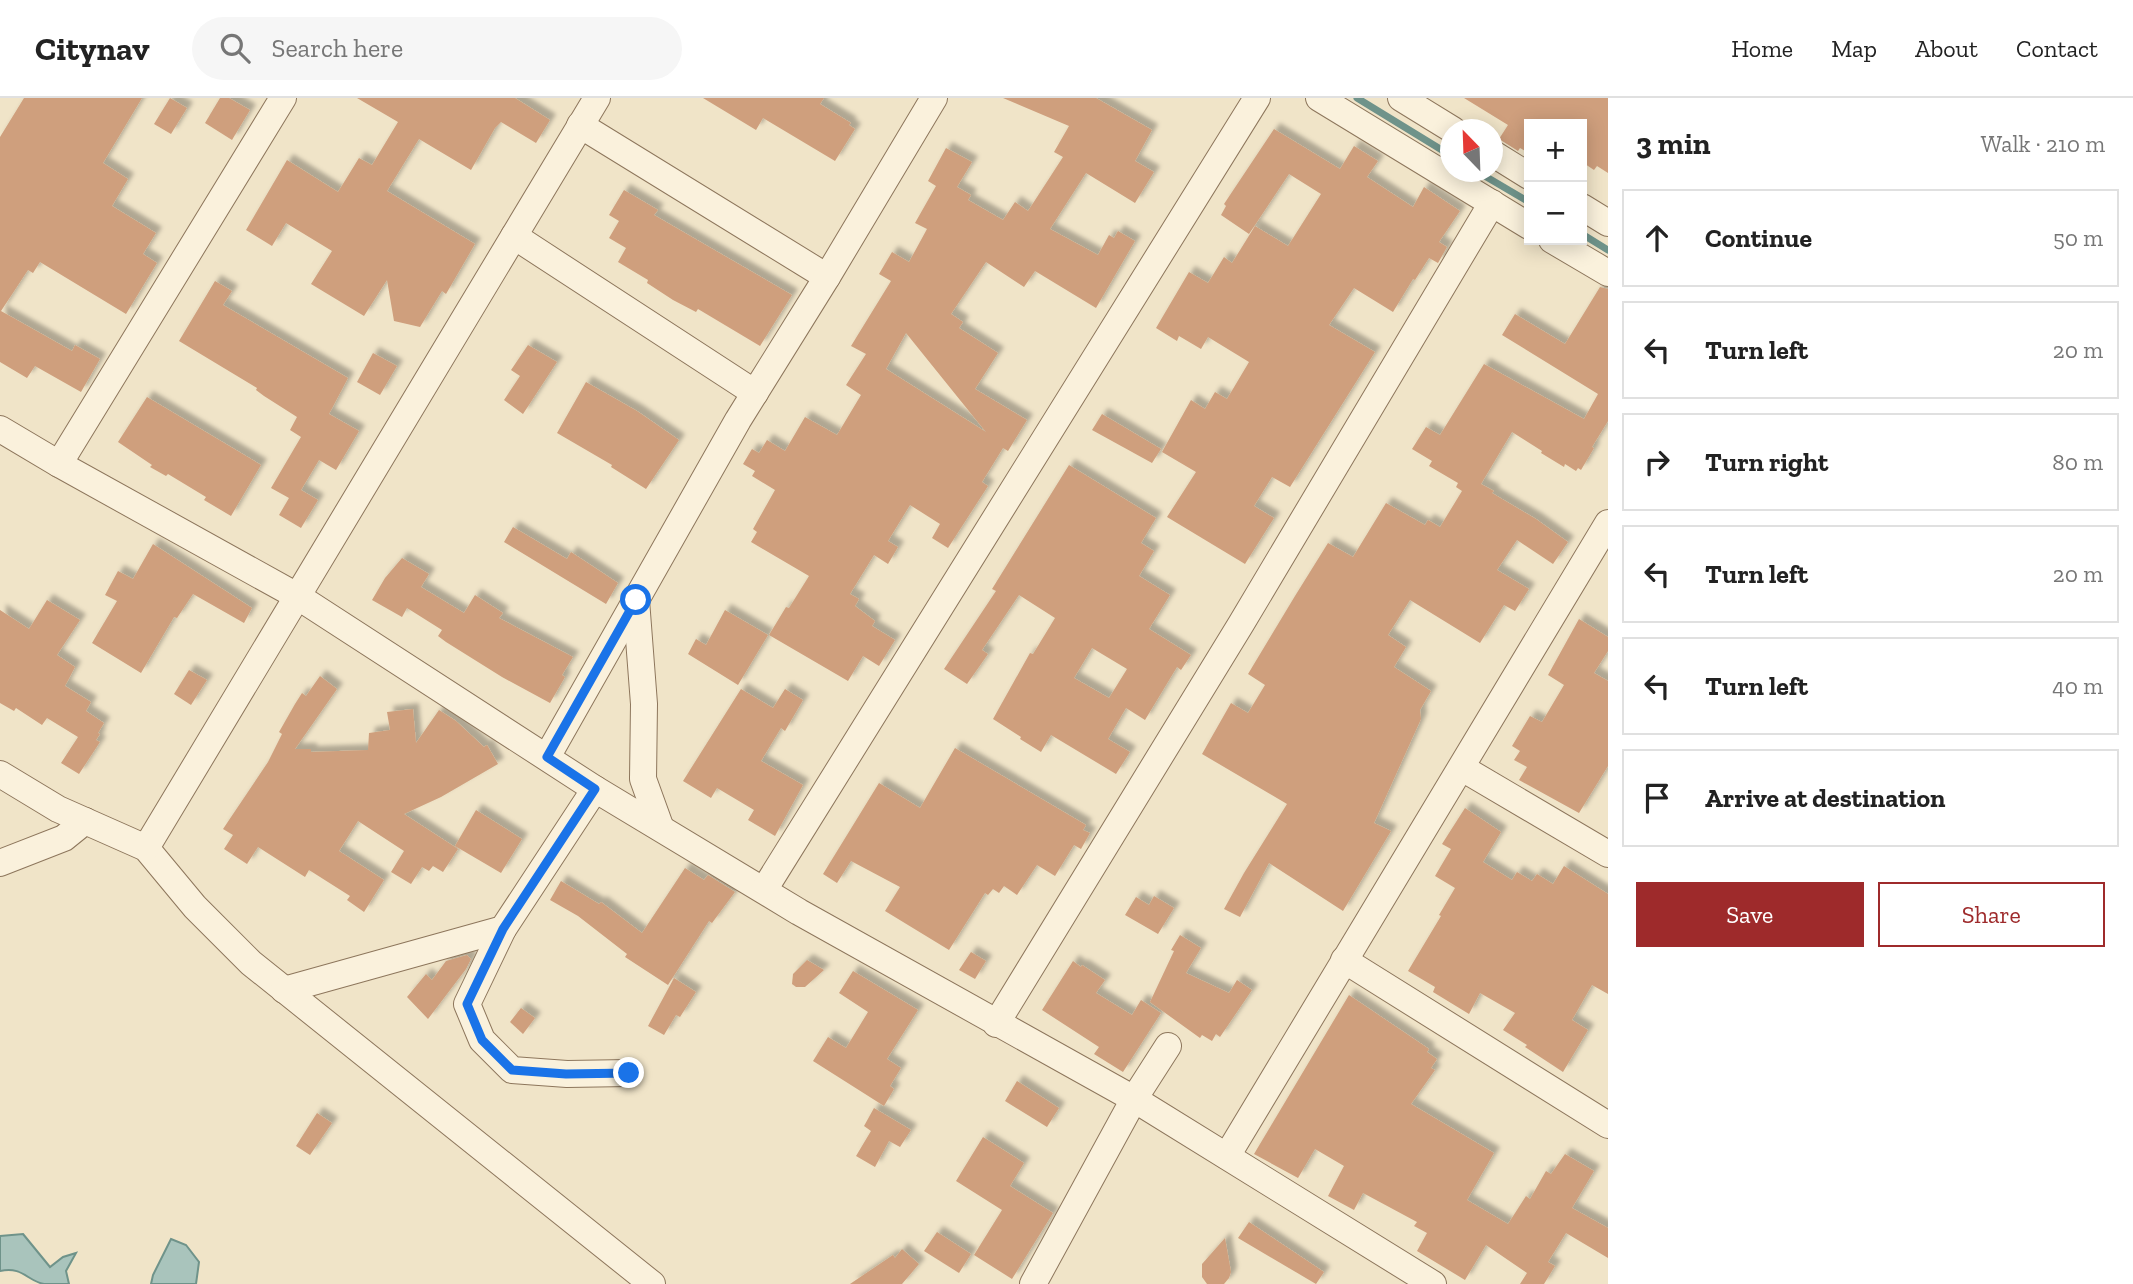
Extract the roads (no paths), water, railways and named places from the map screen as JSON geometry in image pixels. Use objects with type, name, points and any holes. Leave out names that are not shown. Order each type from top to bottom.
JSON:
[{"type":"street","points":[[59,464],[283,98]]},
{"type":"street","points":[[146,848],[597,98]]},
{"type":"street","points":[[547,757],[755,393],[934,98]]},
{"type":"street","points":[[764,890],[1257,98]]},
{"type":"street","points":[[1319,98],[1524,223]]},
{"type":"street","points":[[1401,98],[1440,122]]},
{"type":"street","points":[[580,125],[827,276]]},
{"type":"street","points":[[1503,159],[1524,173]]},
{"type":"street","points":[[996,1024],[1241,624],[1492,203]]},
{"type":"street","points":[[1587,210],[1608,223]]},
{"type":"street","points":[[514,236],[755,393]]},
{"type":"street","points":[[1560,245],[1608,273]]},
{"type":"street","points":[[0,429],[297,596],[595,789],[996,1024],[1134,1099],[1433,1284]]},
{"type":"street","points":[[1227,1156],[1462,768],[1599,559],[1608,523]]},
{"type":"street","points":[[636,600],[645,704],[643,779],[660,826]]},
{"type":"street","points":[[1462,768],[1608,855]]},
{"type":"street","points":[[0,774],[58,809],[146,848],[195,906],[251,963],[652,1284]]},
{"type":"street","points":[[595,789],[503,929],[467,1004],[482,1040],[512,1070],[566,1074],[629,1073]]},
{"type":"street","points":[[0,863],[64,838],[85,821]]},
{"type":"street","points":[[284,990],[503,929]]},
{"type":"street","points":[[1344,960],[1608,1125]]},
{"type":"street","points":[[1034,1284],[1134,1099],[1168,1046]]},
{"type":"water","points":[[23,1234],[50,1267],[63,1257],[76,1253],[66,1271],[69,1284],[44,1284],[14,1270],[0,1271],[0,1236]]},
{"type":"water","points":[[171,1239],[186,1245],[199,1262],[196,1284],[151,1284]]},
{"type":"waterway","points":[[1357,98],[1440,149]]},
{"type":"waterway","points":[[1495,182],[1524,199]]},
{"type":"waterway","points":[[1587,237],[1608,250]]}]
